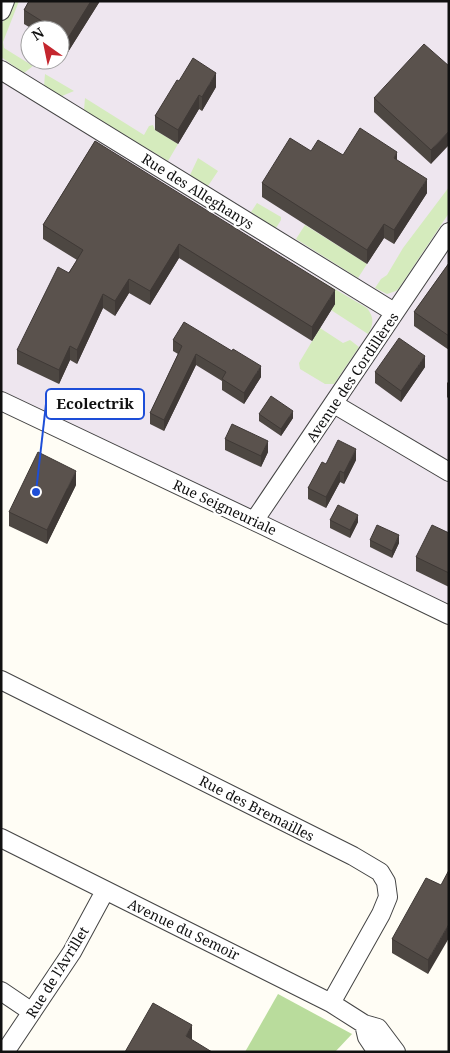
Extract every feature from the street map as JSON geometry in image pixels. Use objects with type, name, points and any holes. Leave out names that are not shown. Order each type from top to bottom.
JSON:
[{"type":"street","points":[[1,11],[5,1]]},
{"type":"street","name":"Rue des Alleghanys","points":[[1,70],[394,312]]},
{"type":"street","name":"Avenue des Cordillères","points":[[254,521],[449,232]]},
{"type":"street","name":"Rue Seigneuriale","points":[[1,401],[449,615]]},
{"type":"street","points":[[334,404],[449,472]]},
{"type":"street","name":"Rue des Bremailles","points":[[1,680],[353,856],[380,872],[386,882],[388,897],[381,914],[330,1003]]},
{"type":"street","name":"Avenue du Semoir","points":[[1,838],[104,891],[210,941],[330,1003],[364,1024],[378,1028],[396,1052]]},
{"type":"street","name":"Rue de l'Avrillet","points":[[5,1052],[72,952],[104,891]]},
{"type":"street","points":[[1,991],[32,1012]]},
{"type":"street","points":[[364,1024],[367,1037],[377,1052]]},
{"type":"shaded area","points":[[5,1],[449,1],[449,615],[254,521],[1,390],[1,11]]},
{"type":"green space","points":[[12,1],[19,1],[3,42],[4,48],[20,58],[20,70],[28,70],[24,73],[1,57],[1,26]]},
{"type":"green space","points":[[45,74],[74,91],[62,96],[44,86]]},
{"type":"green space","points":[[85,98],[144,135],[149,126],[153,125],[155,130],[178,144],[168,161],[84,110]]},
{"type":"green space","points":[[198,158],[218,171],[208,186],[190,175]]},
{"type":"green space","points":[[449,187],[449,213],[399,288],[387,294],[375,288],[381,279],[387,275],[403,248]]},
{"type":"green space","points":[[257,203],[281,217],[276,228],[251,212]]},
{"type":"green space","points":[[305,225],[367,264],[358,278],[296,239]]},
{"type":"green space","points":[[277,255],[367,308],[371,314],[372,321],[368,334],[331,310],[335,304]]},
{"type":"green space","points":[[320,328],[343,343],[350,340],[359,347],[334,384],[325,384],[300,369],[299,363]]},
{"type":"green space","points":[[278,994],[352,1034],[335,1052],[245,1052]]},
{"type":"building","points":[[29,1],[91,1],[70,35],[70,20],[40,20],[24,10]]},
{"type":"building","points":[[424,44],[449,66],[449,131],[431,150],[374,98]]},
{"type":"building","points":[[193,58],[216,73],[202,97],[199,95],[178,130],[155,116]]},
{"type":"building","points":[[360,128],[397,152],[394,158],[427,179],[394,230],[384,224],[367,250],[262,183],[290,138],[311,151],[318,140],[343,155]]},
{"type":"building","points":[[95,141],[335,290],[312,327],[179,244],[150,291],[129,279],[115,301],[103,294],[77,350],[70,346],[59,370],[17,350],[58,267],[69,273],[83,250],[43,225]]},
{"type":"building","points":[[449,263],[449,336],[414,312]]},
{"type":"building","points":[[184,322],[261,366],[244,393],[222,379],[226,372],[196,354],[164,420],[150,413],[182,346],[173,340]]},
{"type":"building","points":[[399,338],[425,356],[401,391],[375,372]]},
{"type":"building","points":[[271,396],[293,411],[281,429],[259,414]]},
{"type":"building","points":[[232,424],[268,441],[261,456],[225,439]]},
{"type":"building","points":[[338,440],[356,449],[344,473],[340,471],[326,497],[308,488],[322,462],[326,464]]},
{"type":"building","points":[[38,452],[76,471],[47,530],[9,512]]},
{"type":"building","points":[[338,505],[358,515],[350,530],[330,520]]},
{"type":"building","points":[[377,525],[399,535],[392,551],[370,540]]},
{"type":"building","points":[[432,525],[449,533],[449,573],[416,557]]},
{"type":"building","points":[[449,870],[449,924],[428,960],[392,939],[426,878],[441,885]]},
{"type":"building","points":[[153,1003],[192,1025],[186,1036],[212,1052],[125,1052]]},
{"type":"place","name":"Ecolectrik","points":[[36,492]]}]
